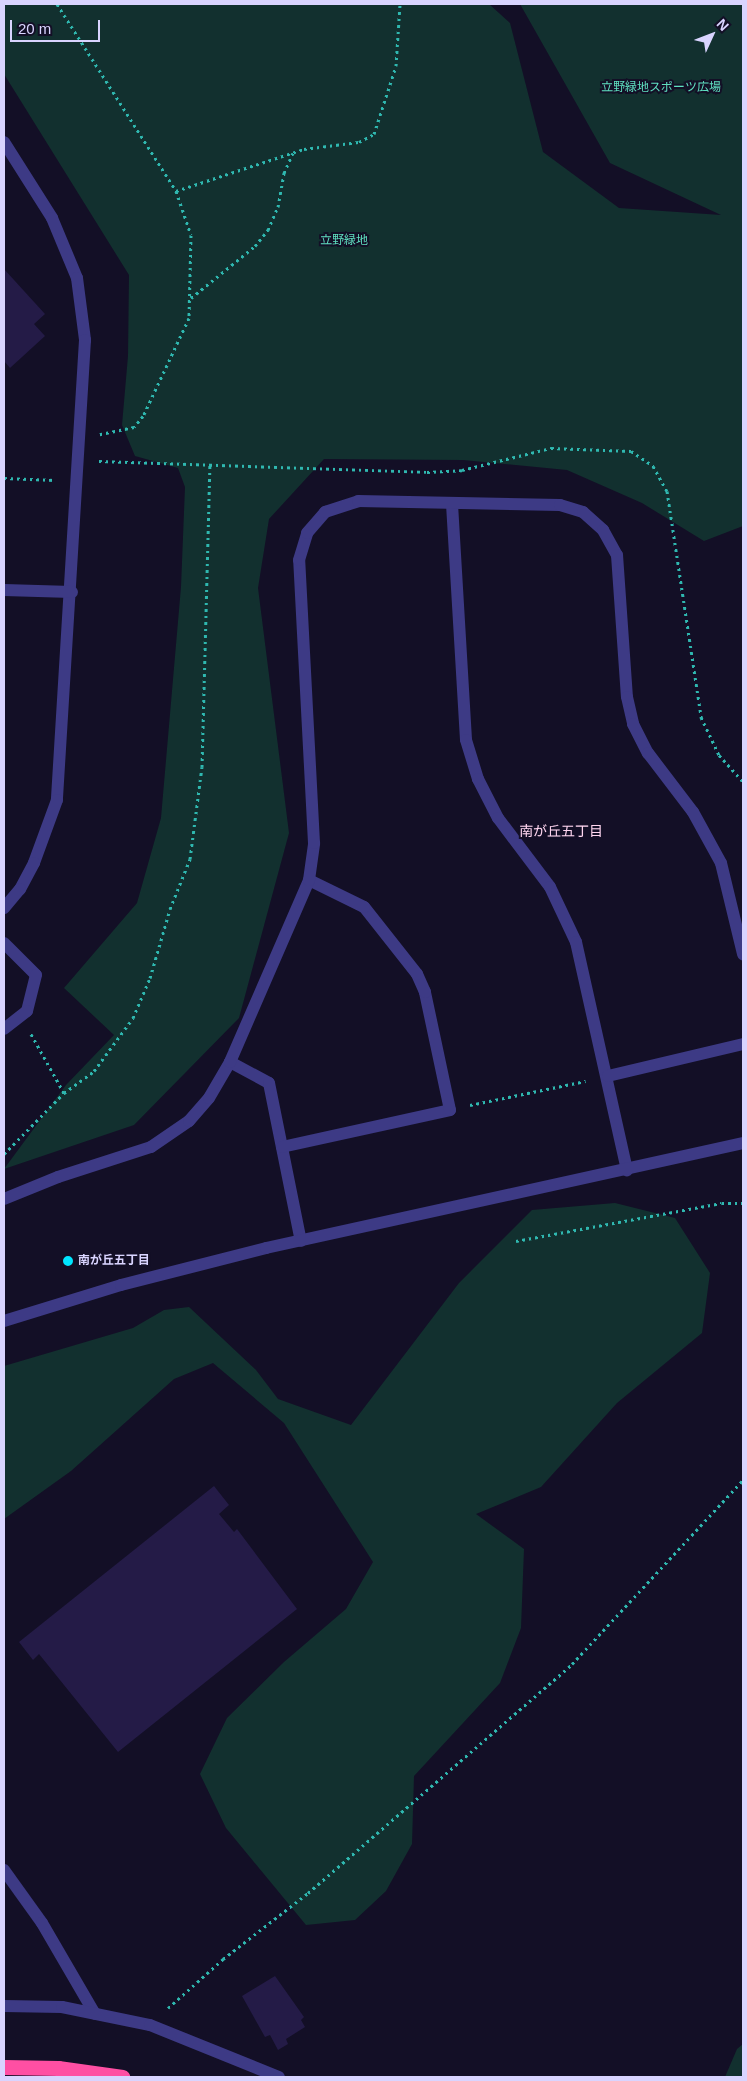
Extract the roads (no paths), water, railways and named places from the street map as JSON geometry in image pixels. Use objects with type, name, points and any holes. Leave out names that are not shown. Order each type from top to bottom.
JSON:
[{"type":"highway","points":[[4,2067],[58,2068],[122,2077]]},
{"type":"street","points":[[4,142],[52,218],[77,278],[85,340],[72,592],[57,800],[34,863],[20,889],[4,908]]},
{"type":"street","points":[[4,1199],[58,1177],[151,1147],[189,1121],[209,1098],[230,1062],[309,880],[314,843],[299,560],[307,533],[325,512],[358,501],[560,505],[583,512],[603,530],[617,555],[627,697],[633,724],[648,753],[693,812],[721,863],[743,954]]},
{"type":"street","points":[[452,504],[466,740],[478,778],[498,818],[550,887],[576,942],[608,1076],[627,1170]]},
{"type":"street","points":[[4,590],[72,592]]},
{"type":"street","points":[[282,1146],[450,1110],[424,992],[417,974],[364,907],[309,880]]},
{"type":"street","points":[[4,943],[36,975],[27,1011],[4,1029]]},
{"type":"street","points":[[608,1076],[743,1044]]},
{"type":"street","points":[[230,1062],[268,1083],[301,1241]]},
{"type":"street","points":[[4,1322],[121,1285],[301,1241],[743,1143]]},
{"type":"street","points":[[4,1870],[42,1923],[95,2014]]},
{"type":"street","points":[[4,2006],[62,2007],[150,2025],[279,2077]]},
{"type":"place","name":"南が丘五丁目","points":[[68,1261]]},
{"type":"district","name":"南が丘五丁目","points":[[561,831]]},
{"type":"park label","name":"立野緑地スポーツ広場","points":[[661,88]]},
{"type":"park label","name":"立野緑地","points":[[344,241]]}]
